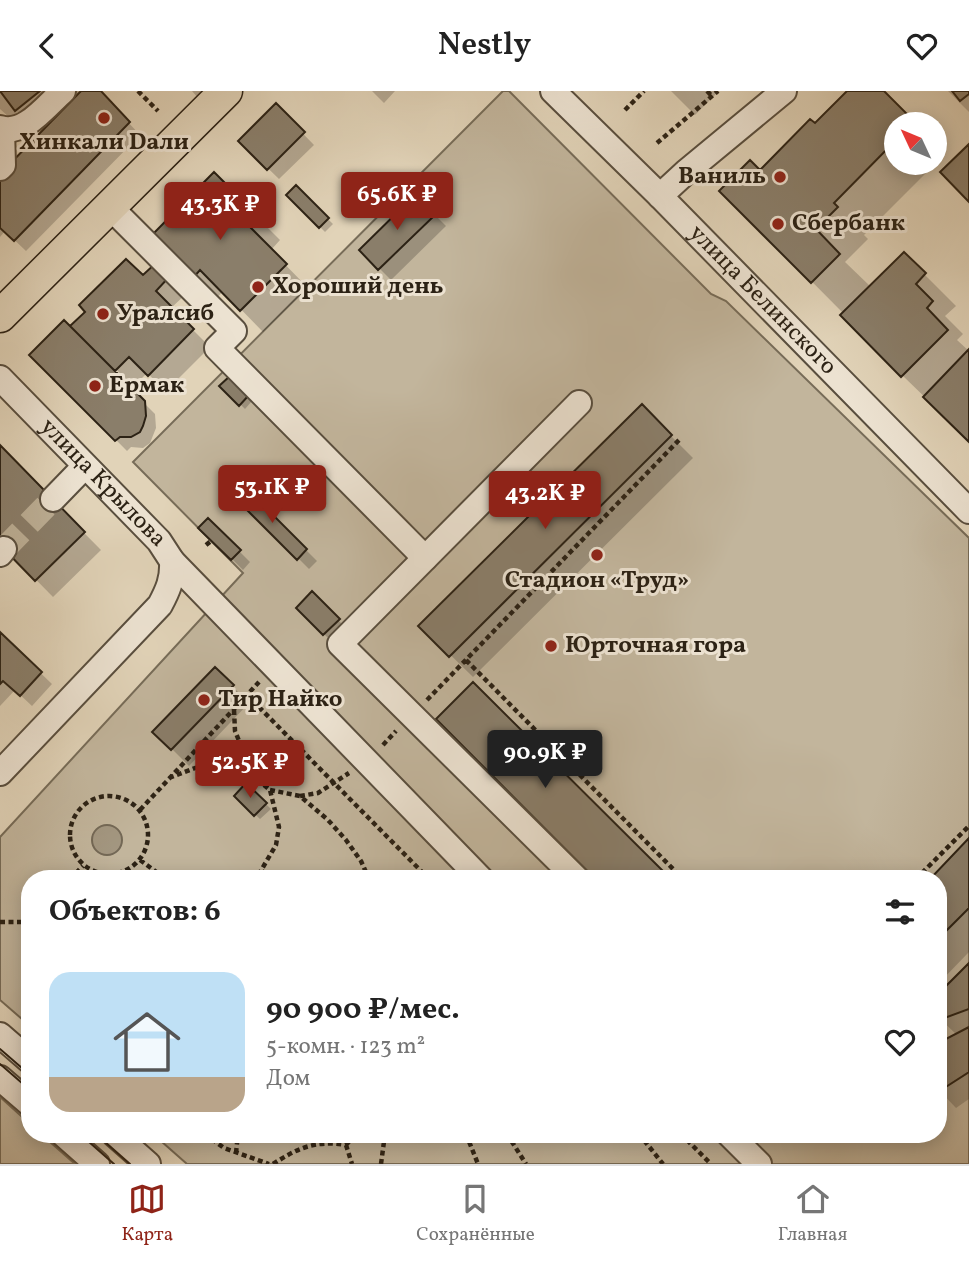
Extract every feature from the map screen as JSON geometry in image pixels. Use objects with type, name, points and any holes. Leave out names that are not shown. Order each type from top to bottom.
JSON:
[{"type":"main road","points":[[0,316],[226,91]]},
{"type":"street","points":[[0,169],[3,165],[1,129],[11,131],[21,127],[63,91]]},
{"type":"street","name":"улица Белинского","points":[[553,91],[660,196],[969,511]]},
{"type":"street","points":[[660,196],[783,91]]},
{"type":"street","points":[[110,207],[234,331],[217,348],[425,558]]},
{"type":"street","name":"улица Крылова","points":[[0,379],[159,541],[172,561],[472,870]]},
{"type":"street","points":[[568,870],[340,644],[579,403]]},
{"type":"street","points":[[53,499],[85,466]]},
{"type":"street","points":[[0,773],[160,605],[169,589],[172,561]]},
{"type":"street","points":[[0,1035],[21,1053]]},
{"type":"street","points":[[0,1078],[21,1096]]},
{"type":"street","points":[[73,1143],[97,1164]]},
{"type":"street","points":[[124,1143],[148,1164]]},
{"type":"street","points":[[738,1143],[759,1164]]},
{"type":"path","points":[[138,91],[158,111]]},
{"type":"path","points":[[625,110],[644,91]]},
{"type":"path","points":[[707,91],[712,96]]},
{"type":"path","points":[[657,143],[718,91]]},
{"type":"path","points":[[412,716],[680,439]]},
{"type":"path","points":[[206,545],[211,541]]},
{"type":"path","points":[[466,660],[675,870]]},
{"type":"path","points":[[140,810],[274,667]]},
{"type":"path","points":[[247,695],[420,870]]},
{"type":"path","points":[[234,709],[235,731],[253,776]]},
{"type":"path","points":[[169,778],[195,768],[228,766],[253,776],[270,790],[300,796],[328,820],[354,850],[364,870]]},
{"type":"path","points":[[263,870],[276,845],[279,827],[270,790]]},
{"type":"path","points":[[90,870],[75,856],[69,830],[81,807],[92,799],[118,796],[130,801],[140,810],[148,829],[146,851],[129,870]]},
{"type":"path","points":[[925,870],[969,825]]},
{"type":"path","points":[[140,860],[154,870]]},
{"type":"path","points":[[79,870],[83,866]]},
{"type":"path","points":[[0,922],[21,923]]},
{"type":"path","points":[[217,1143],[236,1153],[271,1164],[291,1153],[322,1143]]},
{"type":"path","points":[[236,1153],[237,1143]]},
{"type":"path","points":[[334,1143],[346,1145],[352,1164]]},
{"type":"path","points":[[381,1164],[384,1143]]},
{"type":"path","points":[[470,1143],[478,1164]]},
{"type":"path","points":[[513,1143],[526,1164]]},
{"type":"path","points":[[646,1143],[663,1164]]},
{"type":"path","points":[[690,1143],[711,1164]]},
{"type":"shaded area","name":"Стадион «Труд»","points":[[503,91],[509,91],[711,294],[726,301],[969,538],[969,1164],[187,1164],[163,1143],[947,1143],[947,870],[21,870],[21,1018],[0,1000],[0,837],[243,573],[133,462]]},
{"type":"shaded area","points":[[107,825],[118,829],[122,840],[118,851],[107,855],[96,851],[92,840],[96,829]]},
{"type":"shaded area","points":[[0,1097],[21,1116],[21,1143],[51,1143],[75,1164],[0,1164]]},
{"type":"building","points":[[0,91],[40,91],[15,111]]},
{"type":"building","points":[[81,91],[101,91],[130,122],[14,241],[0,228],[0,174]]},
{"type":"building","points":[[847,91],[884,91],[905,112],[884,112],[884,152],[834,203],[838,207],[816,229],[840,254],[811,283],[719,191],[750,160],[760,170],[810,119],[815,123]]},
{"type":"building","points":[[952,91],[969,91],[969,94],[960,101]]},
{"type":"building","points":[[276,103],[305,132],[267,170],[238,141]]},
{"type":"building","points":[[969,144],[969,202],[943,175],[947,175],[947,165]]},
{"type":"building","points":[[214,172],[259,217],[250,227],[287,264],[240,311],[200,270],[193,278],[151,236]]},
{"type":"building","points":[[296,185],[329,218],[319,228],[286,195]]},
{"type":"building","points":[[416,194],[436,214],[378,270],[359,250]]},
{"type":"building","points":[[904,252],[926,273],[916,284],[933,301],[927,308],[948,330],[901,377],[840,315]]},
{"type":"building","points":[[126,259],[143,275],[157,262],[170,276],[156,291],[194,329],[148,376],[129,357],[115,371],[70,326],[85,312],[79,305]]},
{"type":"building","name":"Ермак","points":[[64,320],[145,401],[146,416],[140,432],[115,441],[29,355]]},
{"type":"building","points":[[969,349],[969,442],[923,397]]},
{"type":"building","points":[[230,376],[249,395],[239,406],[219,386]]},
{"type":"building","points":[[642,404],[672,435],[449,657],[418,626]]},
{"type":"building","points":[[0,445],[85,532],[35,581],[0,545]]},
{"type":"building","points":[[248,490],[307,549],[297,560],[237,500]]},
{"type":"building","points":[[208,518],[241,550],[231,560],[198,528]]},
{"type":"building","points":[[312,591],[340,619],[323,635],[296,608]]},
{"type":"building","points":[[0,632],[42,672],[20,696],[3,681],[0,684]]},
{"type":"building","points":[[215,667],[234,685],[171,750],[152,732]]},
{"type":"building","points":[[473,682],[662,870],[586,870],[436,719]]},
{"type":"building","points":[[246,783],[267,803],[254,816],[234,796]]},
{"type":"building","points":[[969,838],[969,908],[947,930],[947,870],[939,870]]},
{"type":"building","points":[[969,963],[969,1009],[947,1017],[947,985]]},
{"type":"building","points":[[969,1027],[969,1072],[947,1086],[947,1038]]},
{"type":"tunnel","points":[[4,549],[53,499]]},
{"type":"tram line","points":[[0,1049],[21,1067]]},
{"type":"tram line","points":[[0,1064],[21,1082]]},
{"type":"tram line","points":[[90,1143],[114,1164]]},
{"type":"tram line","points":[[106,1143],[130,1164]]},
{"type":"place","name":"Хинкали Dали","points":[[104,118]]},
{"type":"place","name":"Ваниль","points":[[780,177]]},
{"type":"place","name":"Сбербанк","points":[[778,224]]},
{"type":"place","name":"Хороший день","points":[[258,287]]},
{"type":"place","name":"Уралсиб","points":[[103,314]]},
{"type":"place","name":"Ермак","points":[[95,386]]},
{"type":"place","name":"Стадион «Труд»","points":[[597,555]]},
{"type":"place","name":"Юрточная гора","points":[[551,646]]},
{"type":"place","name":"Тир Найко","points":[[204,700]]}]
